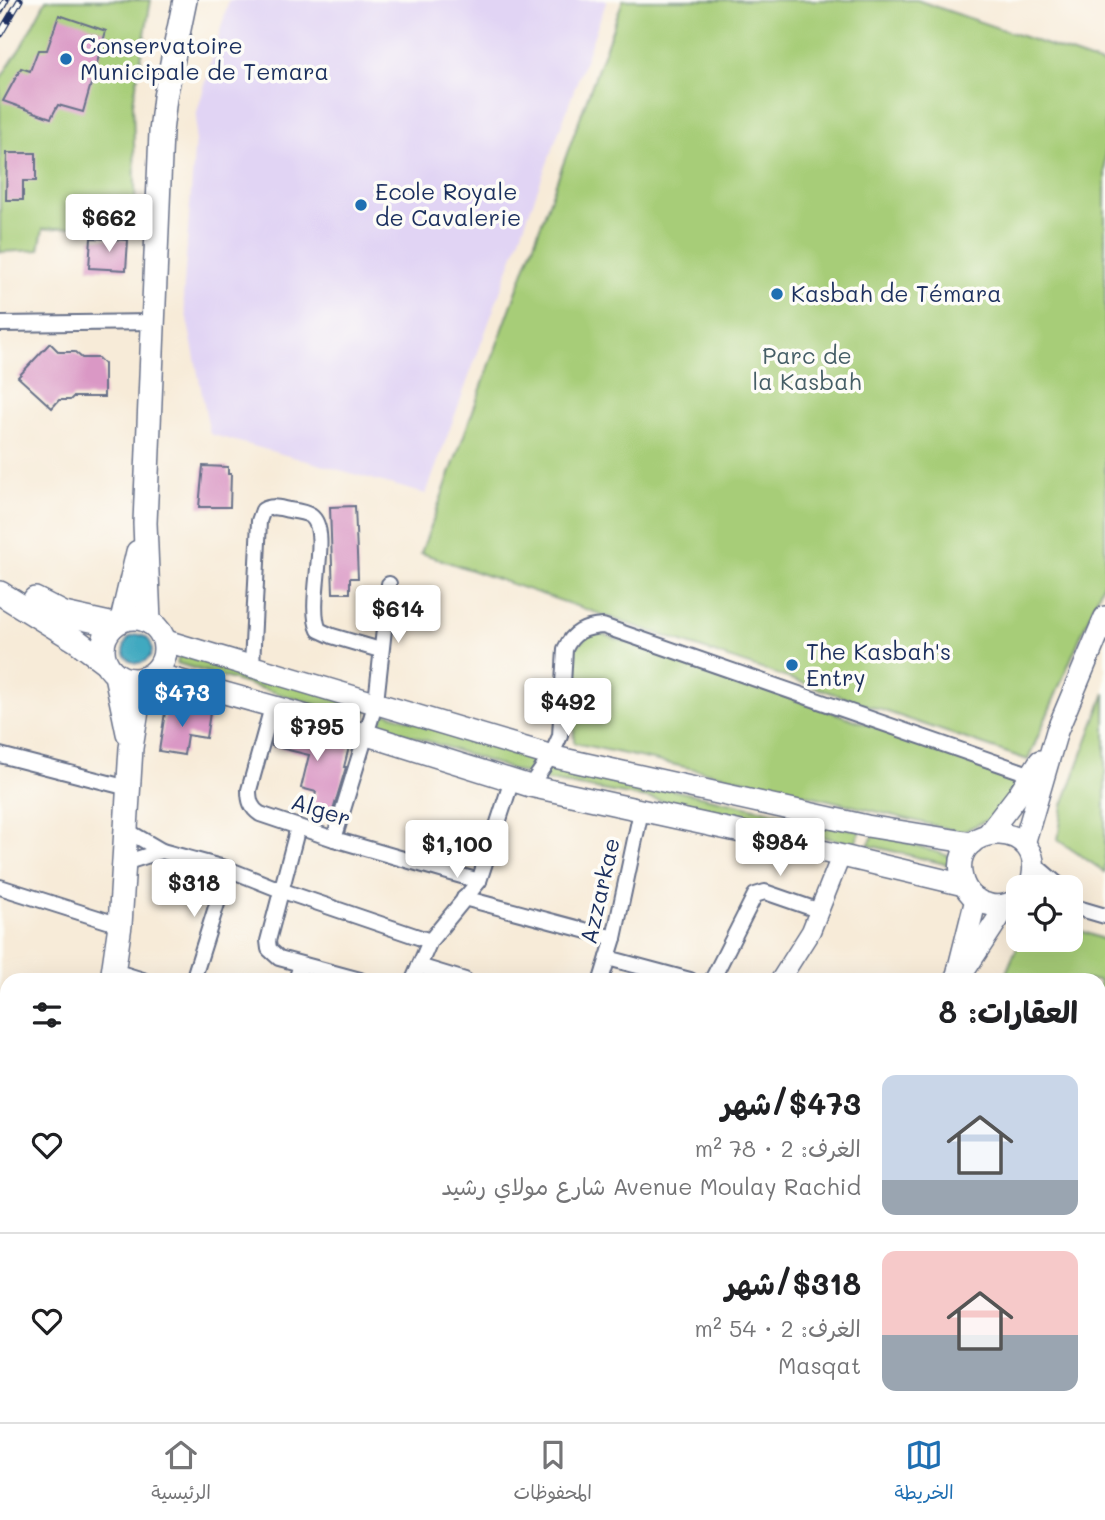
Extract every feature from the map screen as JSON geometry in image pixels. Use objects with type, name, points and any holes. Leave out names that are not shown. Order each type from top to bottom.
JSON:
[{"type":"main road","points":[[113,973],[120,925],[131,748],[147,676],[163,658],[156,631],[145,523],[161,132],[165,97],[185,0]]},
{"type":"main road","points":[[131,748],[103,642],[118,622],[145,523]]},
{"type":"main road","points":[[0,579],[65,614],[118,622],[140,619],[156,631],[252,665],[551,756],[867,826],[980,838],[1006,834],[1024,844],[1031,853],[1034,875]]},
{"type":"main road","points":[[0,593],[77,641],[124,679],[147,676],[272,707],[521,783],[849,858],[970,892]]},
{"type":"main road","points":[[1024,844],[1057,731],[1105,617]]},
{"type":"main road","points":[[1006,902],[985,904],[970,892],[961,877],[962,858],[1032,775],[1057,731]]},
{"type":"main road","points":[[849,858],[867,826]]},
{"type":"main road","points":[[958,973],[970,892]]},
{"type":"main road","points":[[962,973],[1006,912]]},
{"type":"street","points":[[0,324],[155,322]]},
{"type":"street","points":[[252,665],[259,521],[263,510],[272,507],[302,512],[316,522],[319,537],[315,605],[319,629],[332,636],[380,650]]},
{"type":"street","points":[[334,839],[376,702],[389,584]]},
{"type":"street","points":[[416,973],[429,941],[479,881],[521,783],[551,756],[560,736],[565,649],[570,638],[590,627],[603,626],[1032,775]]},
{"type":"street","name":"Alger","points":[[272,707],[249,790],[250,803],[254,810],[334,839],[479,881]]},
{"type":"street","points":[[0,755],[128,788]]},
{"type":"street","name":"Azzarkae","points":[[603,973],[614,938],[641,811]]},
{"type":"street","points":[[298,827],[268,941],[269,949],[279,958],[333,973]]},
{"type":"street","points":[[126,830],[162,851],[228,869],[283,891],[429,941]]},
{"type":"street","points":[[124,863],[162,851]]},
{"type":"street","points":[[784,973],[811,931],[849,858]]},
{"type":"street","points":[[1034,864],[1047,875]]},
{"type":"street","points":[[194,973],[228,869]]},
{"type":"street","points":[[0,887],[120,925]]},
{"type":"street","points":[[716,973],[755,895],[765,892],[820,911]]},
{"type":"street","points":[[464,898],[614,938]]},
{"type":"street","points":[[1083,909],[1105,916]]},
{"type":"street","points":[[608,958],[664,973]]},
{"type":"street","points":[[299,973],[302,965]]},
{"type":"street","points":[[419,966],[442,973]]},
{"type":"shaded area","name":"Ecole Royale de Cavalerie","points":[[229,0],[607,0],[426,494],[210,434],[183,298],[197,112]]},
{"type":"green space","points":[[46,0],[151,0],[133,103],[136,223],[43,229],[39,250],[0,252],[0,79]]},
{"type":"green space","name":"Parc de la Kasbah","points":[[623,0],[917,0],[1105,65],[1105,579],[1028,760],[421,553]]},
{"type":"green space","points":[[593,631],[1023,777],[1001,814],[961,832],[758,783],[574,743],[573,650]]},
{"type":"green space","points":[[181,649],[369,705],[363,719],[177,663]]},
{"type":"green space","points":[[1105,693],[1105,872],[1058,840],[1063,805]]},
{"type":"green space","points":[[384,712],[536,761],[526,774],[380,725]]},
{"type":"green space","points":[[554,764],[860,831],[855,844],[652,799],[539,779]]},
{"type":"green space","points":[[875,833],[953,857],[949,865],[868,845]]},
{"type":"green space","points":[[1083,932],[1105,940],[1105,973],[1006,973],[1015,952],[1083,952]]},
{"type":"water","points":[[138,635],[148,639],[152,649],[148,659],[138,663],[128,659],[124,649],[128,639]]},
{"type":"building","name":"Conservatoire Municipale de Temara","points":[[59,15],[106,31],[83,112],[58,105],[51,118],[3,101],[21,68],[30,71],[38,50],[47,50]]},
{"type":"building","points":[[7,153],[36,153],[36,181],[23,181],[23,200],[6,200]]},
{"type":"building","points":[[91,238],[128,240],[126,270],[89,268]]},
{"type":"building","points":[[50,343],[59,352],[75,352],[82,358],[98,358],[104,364],[104,397],[73,397],[70,400],[59,400],[52,408],[18,377]]},
{"type":"building","points":[[203,466],[228,467],[228,474],[231,474],[230,507],[199,507]]},
{"type":"building","points":[[355,506],[358,578],[350,578],[350,593],[333,593],[330,507]]},
{"type":"building","points":[[166,706],[210,713],[206,738],[187,735],[184,755],[159,751]]},
{"type":"building","points":[[278,721],[350,743],[331,817],[311,812],[316,792],[301,788],[309,755],[272,746]]},
{"type":"railway","points":[[0,11],[6,0]]},
{"type":"railway","points":[[0,34],[20,0]]},
{"type":"place","name":"Conservatoire Municipale de Temara","points":[[66,59]]},
{"type":"place","name":"Ecole Royale de Cavalerie","points":[[361,205]]},
{"type":"place","name":"Kasbah de Témara","points":[[777,294]]},
{"type":"place","name":"The Kasbah's Entry","points":[[792,665]]}]
